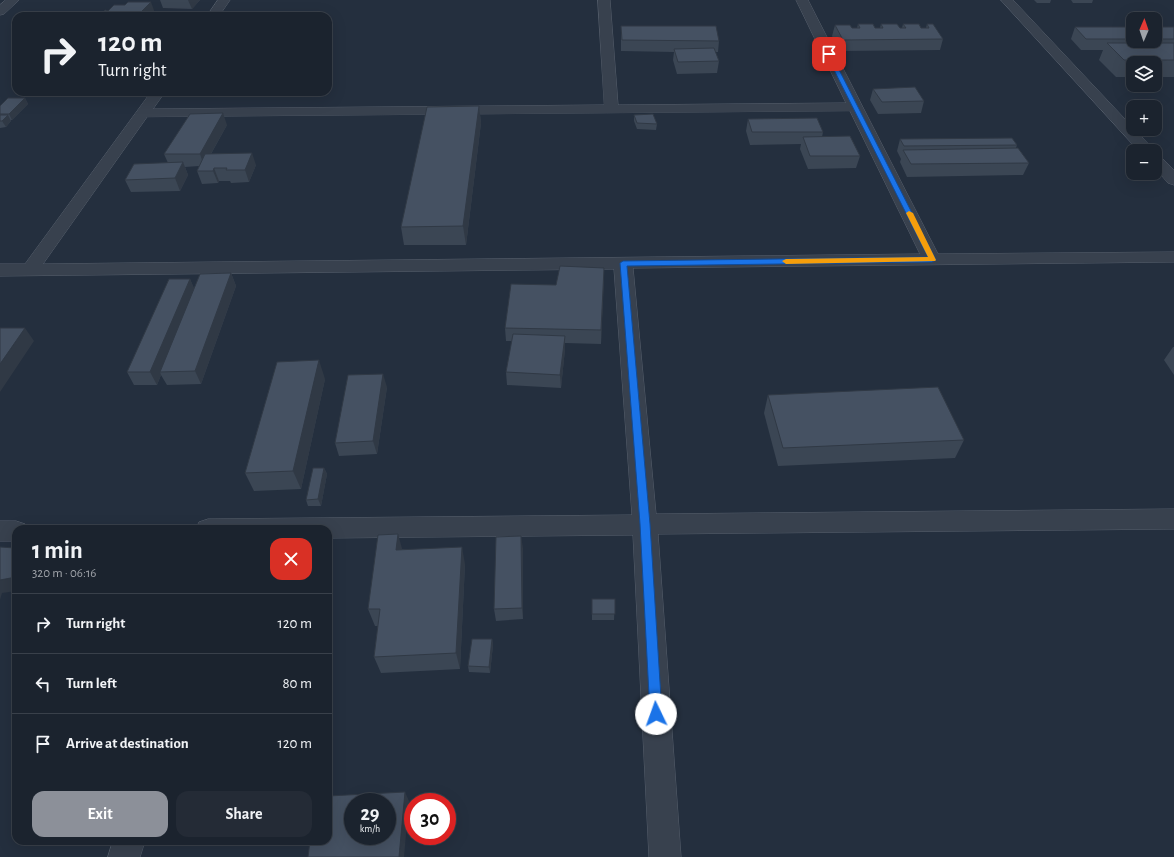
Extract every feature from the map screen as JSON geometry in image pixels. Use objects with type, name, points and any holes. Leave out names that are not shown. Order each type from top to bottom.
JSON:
[{"type":"street","points":[[0,11],[13,0]]},
{"type":"street","points":[[216,12],[224,0]]},
{"type":"street","points":[[604,0],[611,109]]},
{"type":"street","points":[[802,0],[932,260]]},
{"type":"street","points":[[1007,0],[1141,144]]},
{"type":"street","points":[[30,270],[155,96]]},
{"type":"street","points":[[143,113],[856,107]]},
{"type":"street","points":[[1162,167],[1174,180]]},
{"type":"street","points":[[0,270],[1174,257]]},
{"type":"street","points":[[623,263],[645,524],[665,857]]},
{"type":"street","points":[[332,528],[1174,519]]},
{"type":"street","points":[[0,531],[12,531]]},
{"type":"street","points":[[124,857],[128,845]]},
{"type":"building","points":[[128,2],[151,2],[142,11],[154,12],[103,12],[105,10],[108,11],[114,5],[125,5]]},
{"type":"building","points":[[858,24],[873,24],[875,28],[883,28],[881,24],[897,24],[900,28],[906,28],[903,24],[919,24],[921,28],[929,28],[927,24],[933,24],[943,39],[843,40],[835,25],[850,25],[852,28],[860,28]]},
{"type":"building","points":[[621,26],[716,26],[719,41],[622,40]]},
{"type":"building","points":[[1075,27],[1126,27],[1126,39],[1086,39]]},
{"type":"building","points":[[1162,27],[1174,27],[1174,39],[1162,39]]},
{"type":"building","points":[[1107,43],[1126,43],[1126,48],[1162,48],[1162,43],[1174,43],[1174,60],[1162,60],[1162,56],[1126,56],[1126,60],[1124,60]]},
{"type":"building","points":[[714,48],[719,61],[678,62],[674,49]]},
{"type":"building","points":[[915,87],[924,101],[882,102],[873,89]]},
{"type":"building","points":[[8,98],[25,98],[9,114],[0,114],[0,106]]},
{"type":"building","points":[[479,106],[463,226],[401,227],[427,107]]},
{"type":"building","points":[[223,113],[200,154],[164,154],[190,114]]},
{"type":"building","points":[[653,114],[657,124],[637,123],[634,115]]},
{"type":"building","points":[[0,115],[8,115],[0,121]]},
{"type":"building","points":[[817,118],[823,132],[752,132],[748,119]]},
{"type":"building","points":[[850,136],[860,156],[810,156],[803,137]]},
{"type":"building","points":[[1012,138],[1017,145],[904,146],[900,139]]},
{"type":"building","points":[[1018,148],[1029,163],[911,164],[903,150]]},
{"type":"building","points":[[252,153],[245,170],[226,170],[227,168],[214,168],[213,171],[197,171],[205,154]]},
{"type":"building","points":[[183,162],[175,178],[125,180],[134,164]]},
{"type":"building","points":[[560,266],[604,268],[601,330],[505,328],[511,284],[556,285]]},
{"type":"building","points":[[231,273],[195,371],[160,372],[200,274]]},
{"type":"building","points":[[169,279],[190,279],[150,372],[127,372]]},
{"type":"building","points":[[0,328],[25,328],[0,364]]},
{"type":"building","points":[[513,334],[565,336],[560,375],[506,372]]},
{"type":"building","points":[[319,360],[293,471],[245,473],[277,362]]},
{"type":"building","points":[[383,374],[373,441],[335,443],[348,375]]},
{"type":"building","points":[[938,387],[964,440],[783,448],[768,395]]},
{"type":"building","points":[[313,468],[324,468],[318,499],[306,500]]},
{"type":"building","points":[[398,534],[396,550],[462,547],[456,653],[374,657],[380,609],[368,609],[378,535]]},
{"type":"building","points":[[521,536],[522,608],[494,609],[496,537]]},
{"type":"building","points":[[0,547],[12,548],[12,578],[0,580]]},
{"type":"building","points":[[592,599],[615,599],[615,614],[592,614]]},
{"type":"building","points":[[472,639],[492,639],[489,667],[468,666]]},
{"type":"building","points":[[405,792],[399,857],[308,857],[310,845],[332,845],[332,796],[344,795],[344,845],[396,845],[396,793],[386,793]]},
{"type":"slow traffic","points":[[786,261],[932,260],[909,213]]},
{"type":"route","points":[[656,714],[645,524],[623,263],[932,260],[829,54]]}]
